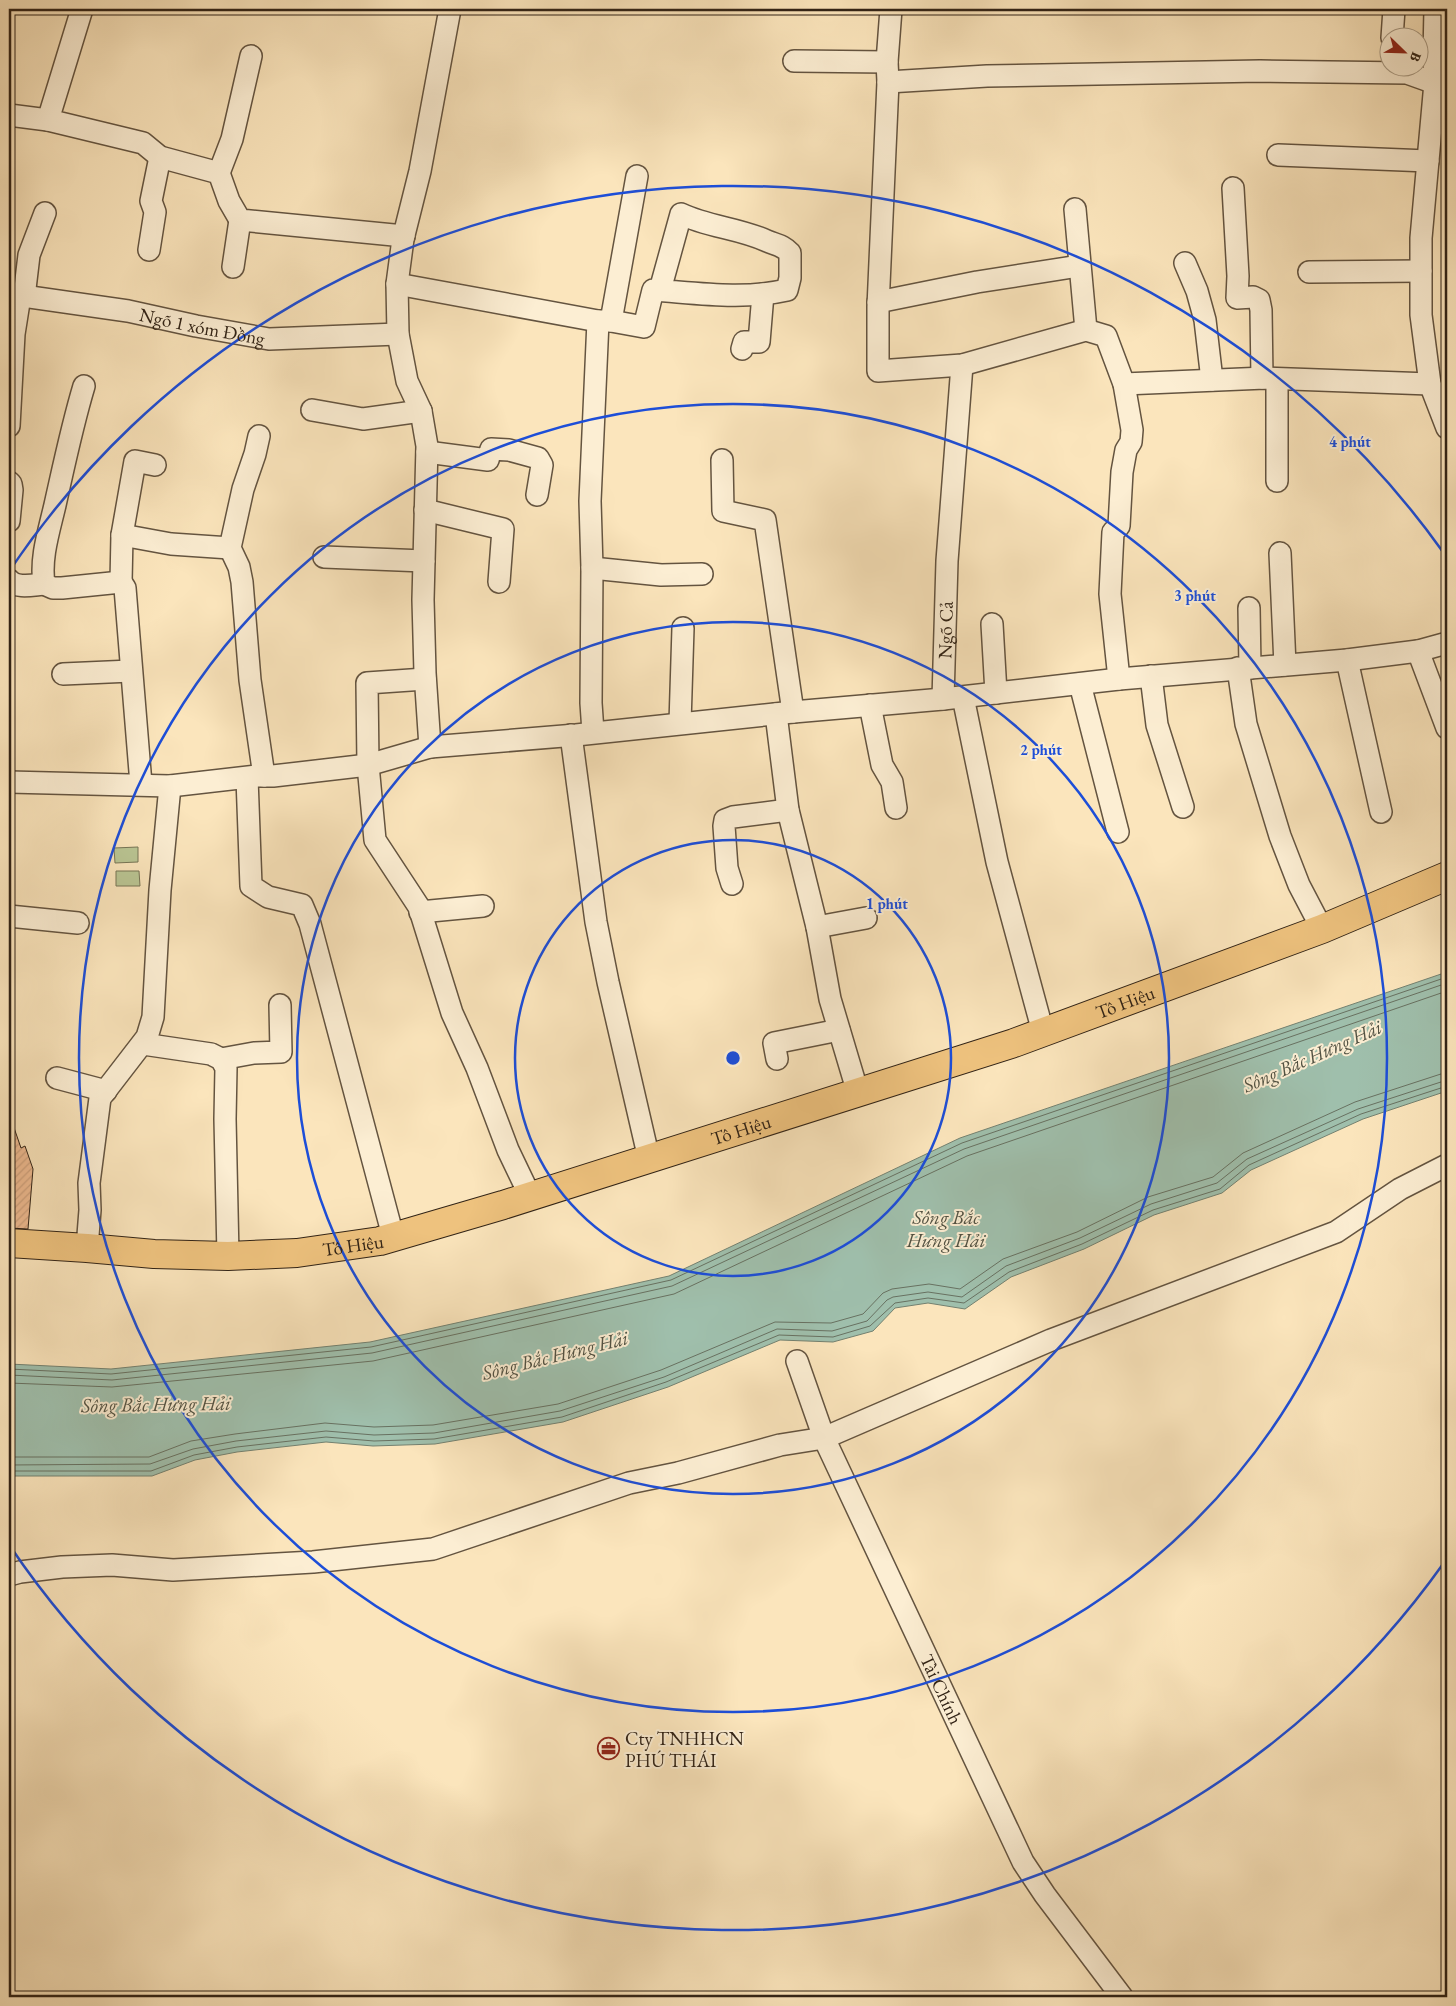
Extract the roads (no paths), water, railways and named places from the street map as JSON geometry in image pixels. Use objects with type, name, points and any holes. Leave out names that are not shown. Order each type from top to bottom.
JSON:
[{"type":"main road","name":"Tô Hiệu","points":[[9,1243],[154,1254],[228,1256],[296,1253],[380,1241],[649,1159],[1043,1032],[1322,930],[1447,876]]},
{"type":"street","points":[[48,120],[82,9]]},
{"type":"street","points":[[430,747],[425,679],[423,600],[427,452],[421,411],[407,381],[398,334],[397,284],[404,236],[420,171],[450,9]]},
{"type":"street","points":[[891,9],[878,302],[878,371],[962,365],[1086,330],[1106,336],[1124,384],[1132,430],[1131,442],[1126,450],[1122,472],[1119,526],[1112,532],[1110,594],[1119,679]]},
{"type":"street","points":[[1393,28],[1394,9]]},
{"type":"street","points":[[1427,28],[1435,9]]},
{"type":"street","points":[[233,267],[240,220],[229,201],[219,173],[232,139],[251,56]]},
{"type":"street","points":[[794,61],[887,72],[987,76],[1260,71],[1378,65]]},
{"type":"street","points":[[1428,77],[1435,83],[1421,238],[1421,315],[1430,384],[1443,405],[1447,428]]},
{"type":"street","points":[[9,115],[48,120],[143,143],[160,157],[219,173]]},
{"type":"street","points":[[1278,155],[1428,161]]},
{"type":"street","points":[[149,250],[155,212],[151,201],[160,157]]},
{"type":"street","points":[[593,732],[591,703],[592,568],[590,501],[605,321],[637,176]]},
{"type":"street","points":[[1233,188],[1238,276],[1236,298],[1252,297],[1259,300],[1269,378],[1277,481]]},
{"type":"street","points":[[1075,209],[1086,330]]},
{"type":"street","points":[[9,426],[17,296],[45,213]]},
{"type":"street","points":[[397,284],[644,327],[653,290],[717,294],[763,294],[787,290],[790,278],[790,253],[783,246],[760,237],[736,229],[691,219],[681,214],[660,290]]},
{"type":"street","points":[[240,220],[404,236]]},
{"type":"street","points":[[1186,263],[1197,291],[1205,320],[1212,380]]},
{"type":"street","points":[[878,302],[977,282],[1079,266]]},
{"type":"street","points":[[1310,272],[1421,271]]},
{"type":"street","points":[[742,349],[744,342],[760,342],[763,294]]},
{"type":"street","name":"Ngõ 1 xóm Đồng","points":[[17,296],[128,310],[196,326],[270,339],[398,334]]},
{"type":"street","name":"Ngõ Cả","points":[[962,365],[947,561],[953,698],[1043,1032]]},
{"type":"street","points":[[1124,384],[1269,378],[1430,384]]},
{"type":"street","points":[[44,584],[42,574],[48,530],[70,430],[84,386]]},
{"type":"street","points":[[312,410],[363,420],[421,411]]},
{"type":"street","points":[[260,436],[242,490],[230,548],[239,567],[242,582],[250,680],[255,777],[251,886],[268,897],[302,904],[313,934],[393,1236]]},
{"type":"street","points":[[427,452],[488,460],[491,449],[509,450],[538,458],[542,465],[537,495]]},
{"type":"street","points":[[722,460],[723,511],[765,520],[785,713],[788,810],[817,928],[830,999],[858,1093]]},
{"type":"street","points":[[141,784],[125,588],[121,582],[122,535],[135,461],[155,465]]},
{"type":"street","points":[[9,482],[12,490],[9,521]]},
{"type":"street","points":[[425,510],[503,529],[499,582]]},
{"type":"street","points":[[122,535],[171,544],[230,548]]},
{"type":"street","points":[[1280,553],[1285,665]]},
{"type":"street","points":[[324,557],[424,561]]},
{"type":"street","points":[[592,568],[661,575],[702,574]]},
{"type":"street","points":[[9,580],[13,584],[21,586],[44,584],[53,588],[121,582]]},
{"type":"street","points":[[1249,608],[1244,668],[1246,724],[1280,836],[1299,885],[1322,930]]},
{"type":"street","points":[[992,624],[996,693]]},
{"type":"street","points":[[680,724],[683,628]]},
{"type":"street","points":[[9,782],[170,786],[368,765],[396,755],[430,747],[953,698],[1151,676],[1196,669],[1244,668],[1346,660],[1418,651],[1447,643]]},
{"type":"street","points":[[1418,651],[1447,728]]},
{"type":"street","points":[[1346,660],[1381,812]]},
{"type":"street","points":[[63,674],[131,671]]},
{"type":"street","points":[[1151,676],[1157,725],[1183,807]]},
{"type":"street","points":[[425,679],[367,683],[368,765],[375,840],[420,912],[452,1014],[477,1068],[508,1150],[530,1196]]},
{"type":"street","points":[[1080,684],[1118,832]]},
{"type":"street","points":[[870,705],[882,765],[892,782],[896,808]]},
{"type":"street","points":[[571,735],[596,922],[649,1159]]},
{"type":"street","points":[[87,1248],[90,1210],[89,1183],[100,1098],[147,1037],[153,1016],[160,890],[170,786]]},
{"type":"street","points":[[732,884],[727,868],[725,820],[733,817],[788,810]]},
{"type":"street","points":[[420,912],[482,906]]},
{"type":"street","points":[[9,916],[78,923]]},
{"type":"street","points":[[817,928],[866,918]]},
{"type":"street","points":[[142,1044],[210,1054],[221,1059],[254,1053],[281,1052],[280,1005]]},
{"type":"street","points":[[777,1059],[774,1043],[839,1030]]},
{"type":"street","points":[[221,1059],[226,1068],[225,1119],[228,1256]]},
{"type":"street","points":[[56,1078],[106,1091]]},
{"type":"street","points":[[9,1575],[62,1567],[112,1565],[173,1570],[313,1562],[434,1549],[628,1483],[678,1473],[780,1445],[824,1438],[1051,1340],[1336,1232],[1400,1188],[1447,1165]]},
{"type":"street","name":"Tài Chính","points":[[797,1361],[824,1438],[1023,1862],[1045,1895],[1122,1997]]},
{"type":"water","name":"Sông Bắc Hưng Hải","points":[[1447,972],[1447,1091],[1363,1119],[1251,1170],[1222,1193],[1154,1215],[1084,1249],[1011,1277],[965,1309],[928,1303],[895,1308],[873,1331],[833,1342],[780,1340],[668,1387],[563,1422],[435,1444],[373,1446],[326,1442],[237,1452],[195,1460],[152,1476],[9,1476],[9,1364],[111,1369],[370,1342],[669,1276],[960,1138]]},
{"type":"place","name":"Cty TNHHCN PHÚ THÁI","points":[[609,1749]]}]
